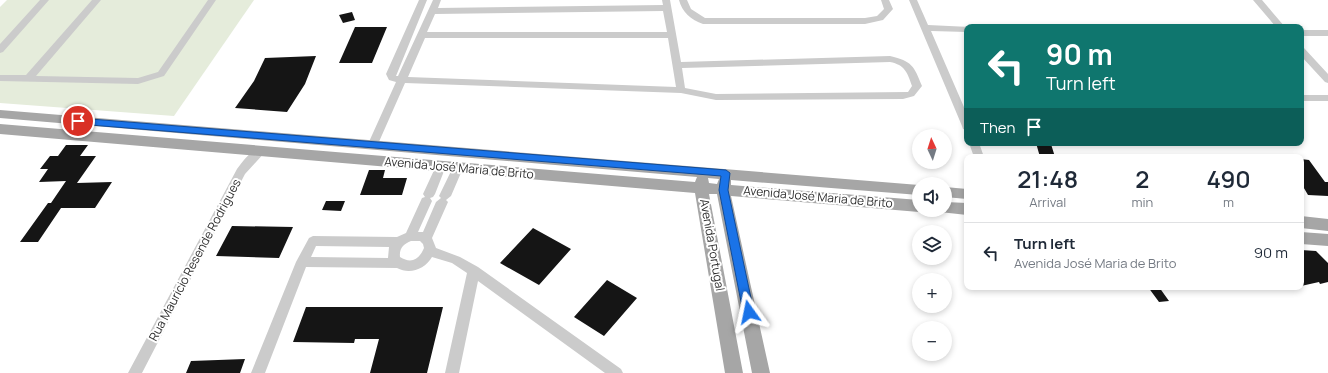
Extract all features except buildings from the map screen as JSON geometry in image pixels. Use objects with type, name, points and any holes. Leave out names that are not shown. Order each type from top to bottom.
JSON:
[{"type":"main road","name":"Avenida José Maria de Brito","points":[[0,114],[912,189]]},
{"type":"main road","name":"Avenida José Maria de Brito","points":[[0,129],[912,205]]},
{"type":"main road","name":"Avenida Portugal","points":[[703,171],[701,188],[734,373]]},
{"type":"main road","points":[[723,190],[726,173]]},
{"type":"main road","name":"Avenida Portugal","points":[[723,190],[761,373]]},
{"type":"main road","points":[[952,193],[964,194]]},
{"type":"main road","points":[[952,208],[964,209]]},
{"type":"main road","points":[[1304,222],[1328,225]]},
{"type":"main road","points":[[1304,238],[1328,240]]},
{"type":"street","points":[[0,50],[45,0]]},
{"type":"street","points":[[28,79],[97,0]]},
{"type":"street","points":[[0,78],[138,81],[151,78],[161,74],[212,0]]},
{"type":"street","points":[[423,0],[391,74],[392,78],[402,80],[681,90],[716,97],[903,96],[911,94],[917,86],[910,68],[903,62],[890,59],[677,65]]},
{"type":"street","points":[[373,144],[437,0]]},
{"type":"street","points":[[683,0],[684,9],[703,21],[865,22],[880,18],[889,9],[885,0]]},
{"type":"street","points":[[913,0],[964,119]]},
{"type":"street","points":[[1257,0],[1278,24]]},
{"type":"street","points":[[432,11],[666,4],[681,90]]},
{"type":"street","points":[[926,28],[964,29]]},
{"type":"street","points":[[1304,33],[1328,33]]},
{"type":"street","points":[[421,35],[672,35]]},
{"type":"street","points":[[1304,53],[1328,80]]},
{"type":"street","points":[[1304,98],[1328,98]]},
{"type":"street","points":[[956,100],[964,99]]},
{"type":"street","name":"Rua Mauricio Resende Rodrigues","points":[[135,373],[241,172],[261,151]]},
{"type":"street","points":[[410,236],[440,166]]},
{"type":"street","points":[[426,239],[458,168]]},
{"type":"street","points":[[426,200],[443,202]]},
{"type":"street","points":[[302,262],[396,262],[407,266],[424,260],[430,251],[430,242],[416,236],[410,236],[399,242],[395,246],[393,255],[396,262]]},
{"type":"street","points":[[258,373],[302,262],[313,240],[399,242]]},
{"type":"street","points":[[430,251],[456,260],[474,271],[616,373]]},
{"type":"street","points":[[452,373],[474,271]]},
{"type":"green space","points":[[7,0],[254,0],[174,116],[0,103],[0,7]]},
{"type":"route","points":[[78,121],[726,173],[723,190],[749,312]]}]
